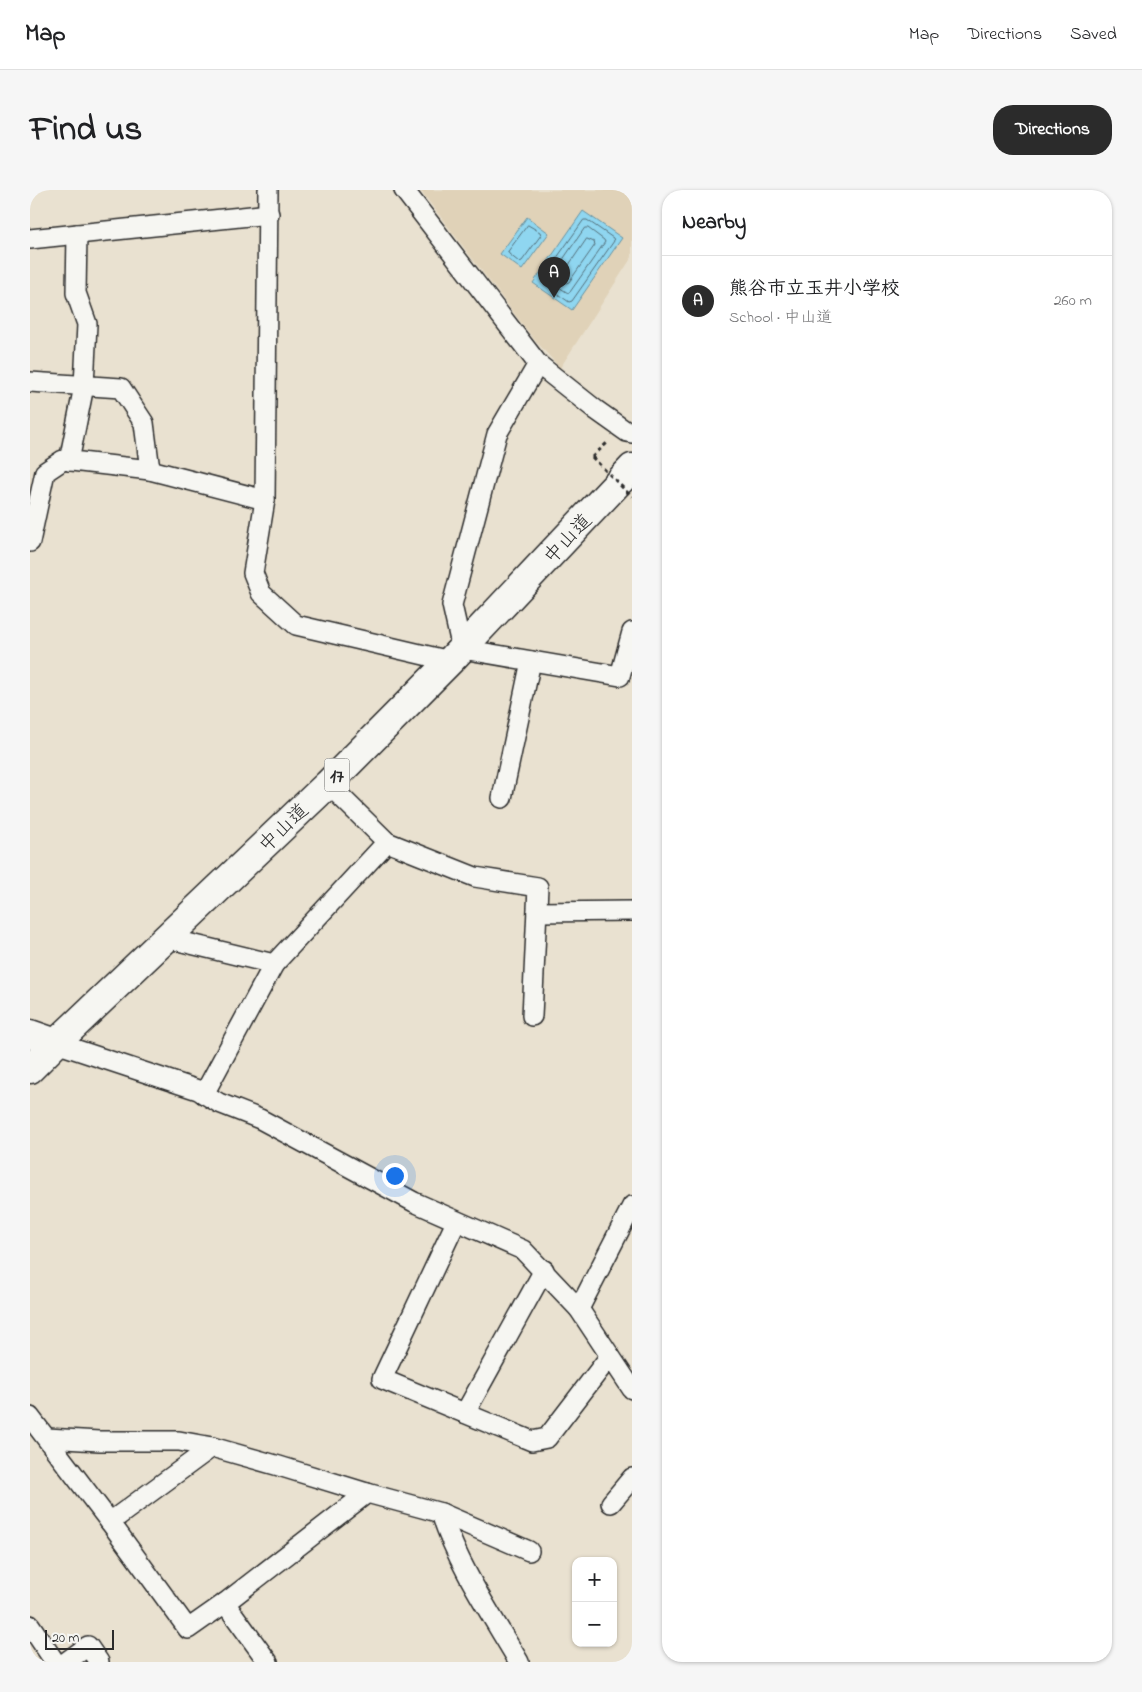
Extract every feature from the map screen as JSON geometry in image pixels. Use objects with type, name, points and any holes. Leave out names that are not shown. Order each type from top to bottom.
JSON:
[{"type":"main road","name":"中山道","points":[[30,1069],[328,784],[456,655],[632,468]]},
{"type":"main road","points":[[30,1034],[56,1043]]},
{"type":"street","points":[[268,190],[265,500],[253,573],[261,593],[296,625],[456,655],[531,661],[620,676],[632,632]]},
{"type":"street","points":[[404,190],[538,364],[596,410],[632,434]]},
{"type":"street","points":[[30,239],[268,214]]},
{"type":"street","points":[[69,461],[84,386],[87,324],[76,294],[77,234]]},
{"type":"street","points":[[456,655],[452,605],[497,434],[538,364]]},
{"type":"street","points":[[30,382],[121,388],[144,423],[150,470]]},
{"type":"street","points":[[30,542],[45,472],[63,460],[150,470],[265,500]]},
{"type":"street","points":[[502,798],[531,661]]},
{"type":"street","points":[[328,784],[387,842],[475,877],[538,887],[532,1016]]},
{"type":"street","points":[[204,1094],[274,964],[387,842]]},
{"type":"street","points":[[537,912],[632,912]]},
{"type":"street","points":[[166,938],[274,964]]},
{"type":"street","points":[[56,1043],[198,1090],[219,1103],[260,1119],[376,1182],[456,1222],[496,1237],[523,1250],[579,1309],[632,1389]]},
{"type":"street","points":[[579,1309],[632,1206]]},
{"type":"street","points":[[456,1222],[382,1378],[532,1440],[547,1438],[610,1356]]},
{"type":"street","points":[[465,1412],[544,1270]]},
{"type":"street","points":[[30,1417],[188,1629],[225,1603],[367,1493]]},
{"type":"street","points":[[47,1438],[99,1441],[179,1440],[212,1447],[441,1513],[529,1551]]},
{"type":"street","points":[[110,1522],[212,1447]]},
{"type":"street","points":[[611,1503],[632,1478]]},
{"type":"street","points":[[441,1513],[448,1535],[465,1569],[519,1662]]},
{"type":"street","points":[[225,1603],[268,1662]]},
{"type":"street","points":[[30,1626],[55,1662]]},
{"type":"street","points":[[66,1662],[88,1646],[100,1662]]},
{"type":"path","points":[[604,436],[609,441],[592,457],[632,497]]},
{"type":"shaded area","points":[[420,190],[632,190],[632,257],[560,368],[533,338]]},
{"type":"water","points":[[583,211],[622,238],[572,310],[533,283]]},
{"type":"water","points":[[527,217],[549,233],[522,270],[500,254]]},
{"type":"place","name":"熊谷市立玉井小学校","points":[[554,298]]}]
